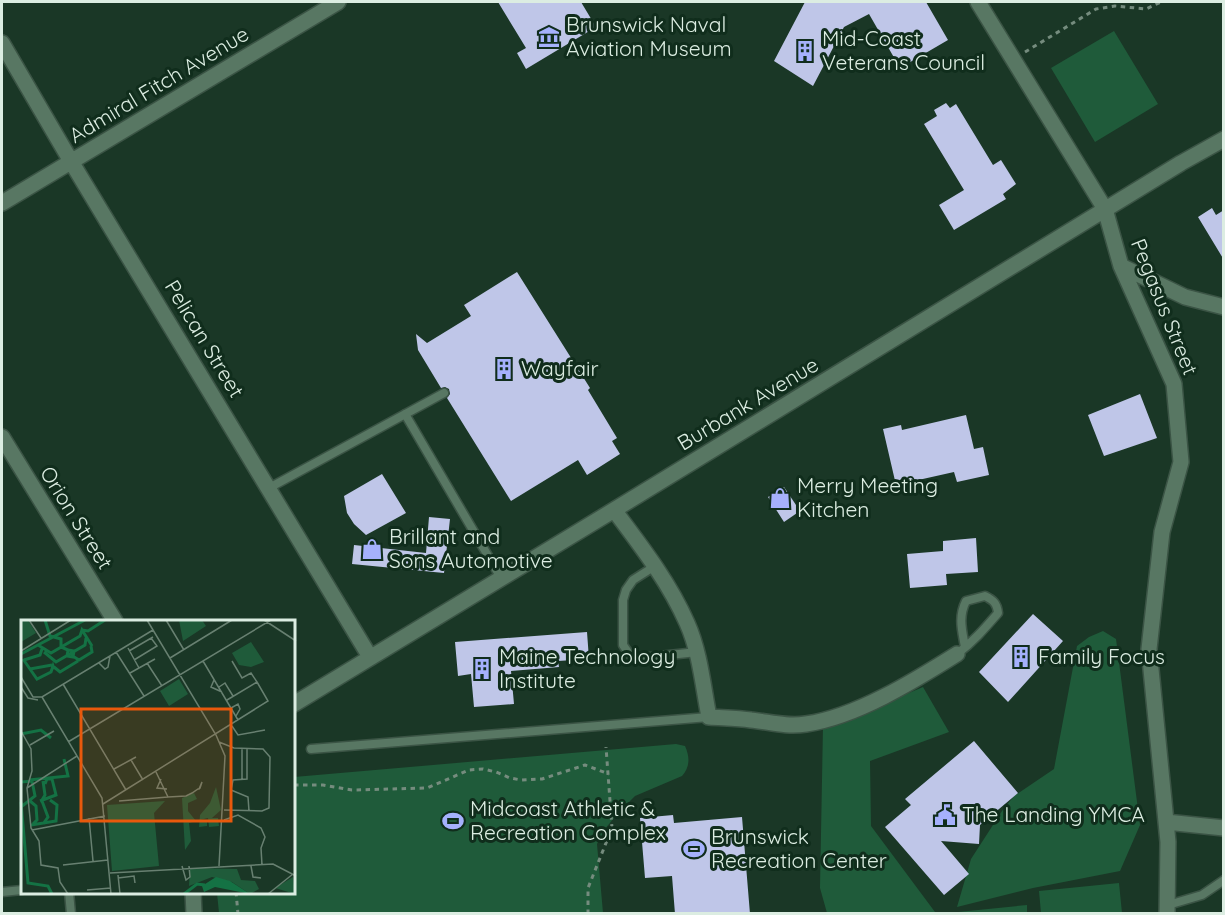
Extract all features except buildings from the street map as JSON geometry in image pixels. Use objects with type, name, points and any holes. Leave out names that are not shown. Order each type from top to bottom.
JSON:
[{"type":"street","name":"Admiral Fitch Avenue","points":[[2,203],[338,2]]},
{"type":"street","name":"Pegasus Street","points":[[978,2],[1105,209],[1121,266],[1174,384],[1181,462],[1161,532],[1149,649],[1168,842],[1168,909]]},
{"type":"street","name":"Pelican Street","points":[[2,43],[370,657]]},
{"type":"street","name":"Burbank Avenue","points":[[296,703],[1105,209],[1224,139]]},
{"type":"street","points":[[1121,266],[1185,297],[1224,307]]},
{"type":"street","name":"Orion Street","points":[[2,437],[114,620]]},
{"type":"street","points":[[614,510],[655,566],[687,624],[697,652],[709,717],[781,725],[806,724],[822,720],[853,710],[908,685],[961,651]]},
{"type":"street","points":[[1166,822],[1224,828]]},
{"type":"street","points":[[193,894],[194,914]]},
{"type":"lane","points":[[269,488],[444,393]]},
{"type":"lane","points":[[405,414],[501,578]]},
{"type":"lane","points":[[655,566],[633,580],[626,590],[623,600],[623,645],[630,655],[641,658],[697,652]]},
{"type":"lane","points":[[985,596],[993,600],[998,613],[961,651],[961,610],[966,601],[985,596]]},
{"type":"lane","points":[[311,749],[709,717]]},
{"type":"lane","points":[[1168,909],[1202,895],[1224,880]]},
{"type":"lane","points":[[2,892],[21,890]]},
{"type":"lane","points":[[69,894],[71,914]]},
{"type":"path","points":[[1098,2],[1101,8]]},
{"type":"path","points":[[1013,59],[1101,8],[1115,6],[1146,9],[1161,2]]},
{"type":"path","points":[[588,914],[588,888],[591,877],[612,828],[606,747]]},
{"type":"path","points":[[296,784],[323,785],[352,790],[427,788],[469,770],[496,772],[521,780],[542,779],[585,765],[609,774]]},
{"type":"path","points":[[236,894],[238,914]]},
{"type":"green space","points":[[1114,31],[1158,104],[1095,142],[1051,68]]},
{"type":"green space","points":[[1103,631],[1116,639],[1140,825],[1120,871],[1033,888],[957,907],[971,859],[1002,811],[1014,796],[1054,769],[1077,646]]},
{"type":"green space","points":[[923,687],[949,732],[870,761],[871,826],[935,912],[827,913],[820,888],[823,726]]},
{"type":"green space","name":"Midcoast Athletic & Recreation Complex","points":[[676,744],[685,746],[688,754],[688,765],[682,776],[635,796],[605,829],[597,844],[603,913],[219,913],[217,894],[296,894],[296,777]]},
{"type":"green space","points":[[1119,883],[1122,913],[1041,913],[1039,891]]},
{"type":"green space","points":[[1027,905],[1027,913],[958,913],[958,912]]},
{"type":"place","name":"Brunswick Naval Aviation Museum","points":[[549,37]]},
{"type":"place","name":"Mid-Coast Veterans Council","points":[[805,51]]},
{"type":"place","name":"Wayfair","points":[[504,369]]},
{"type":"place","name":"Merry Meeting Kitchen","points":[[780,498]]},
{"type":"place","name":"Brillant and Sons Automotive","points":[[372,549]]},
{"type":"place","name":"Family Focus","points":[[1021,657]]},
{"type":"place","name":"Maine Technology Institute","points":[[482,669]]},
{"type":"place","name":"The Landing YMCA","points":[[945,815]]},
{"type":"place","name":"Midcoast Athletic & Recreation Complex","points":[[453,821]]},
{"type":"place","name":"Brunswick Recreation Center","points":[[694,849]]}]
